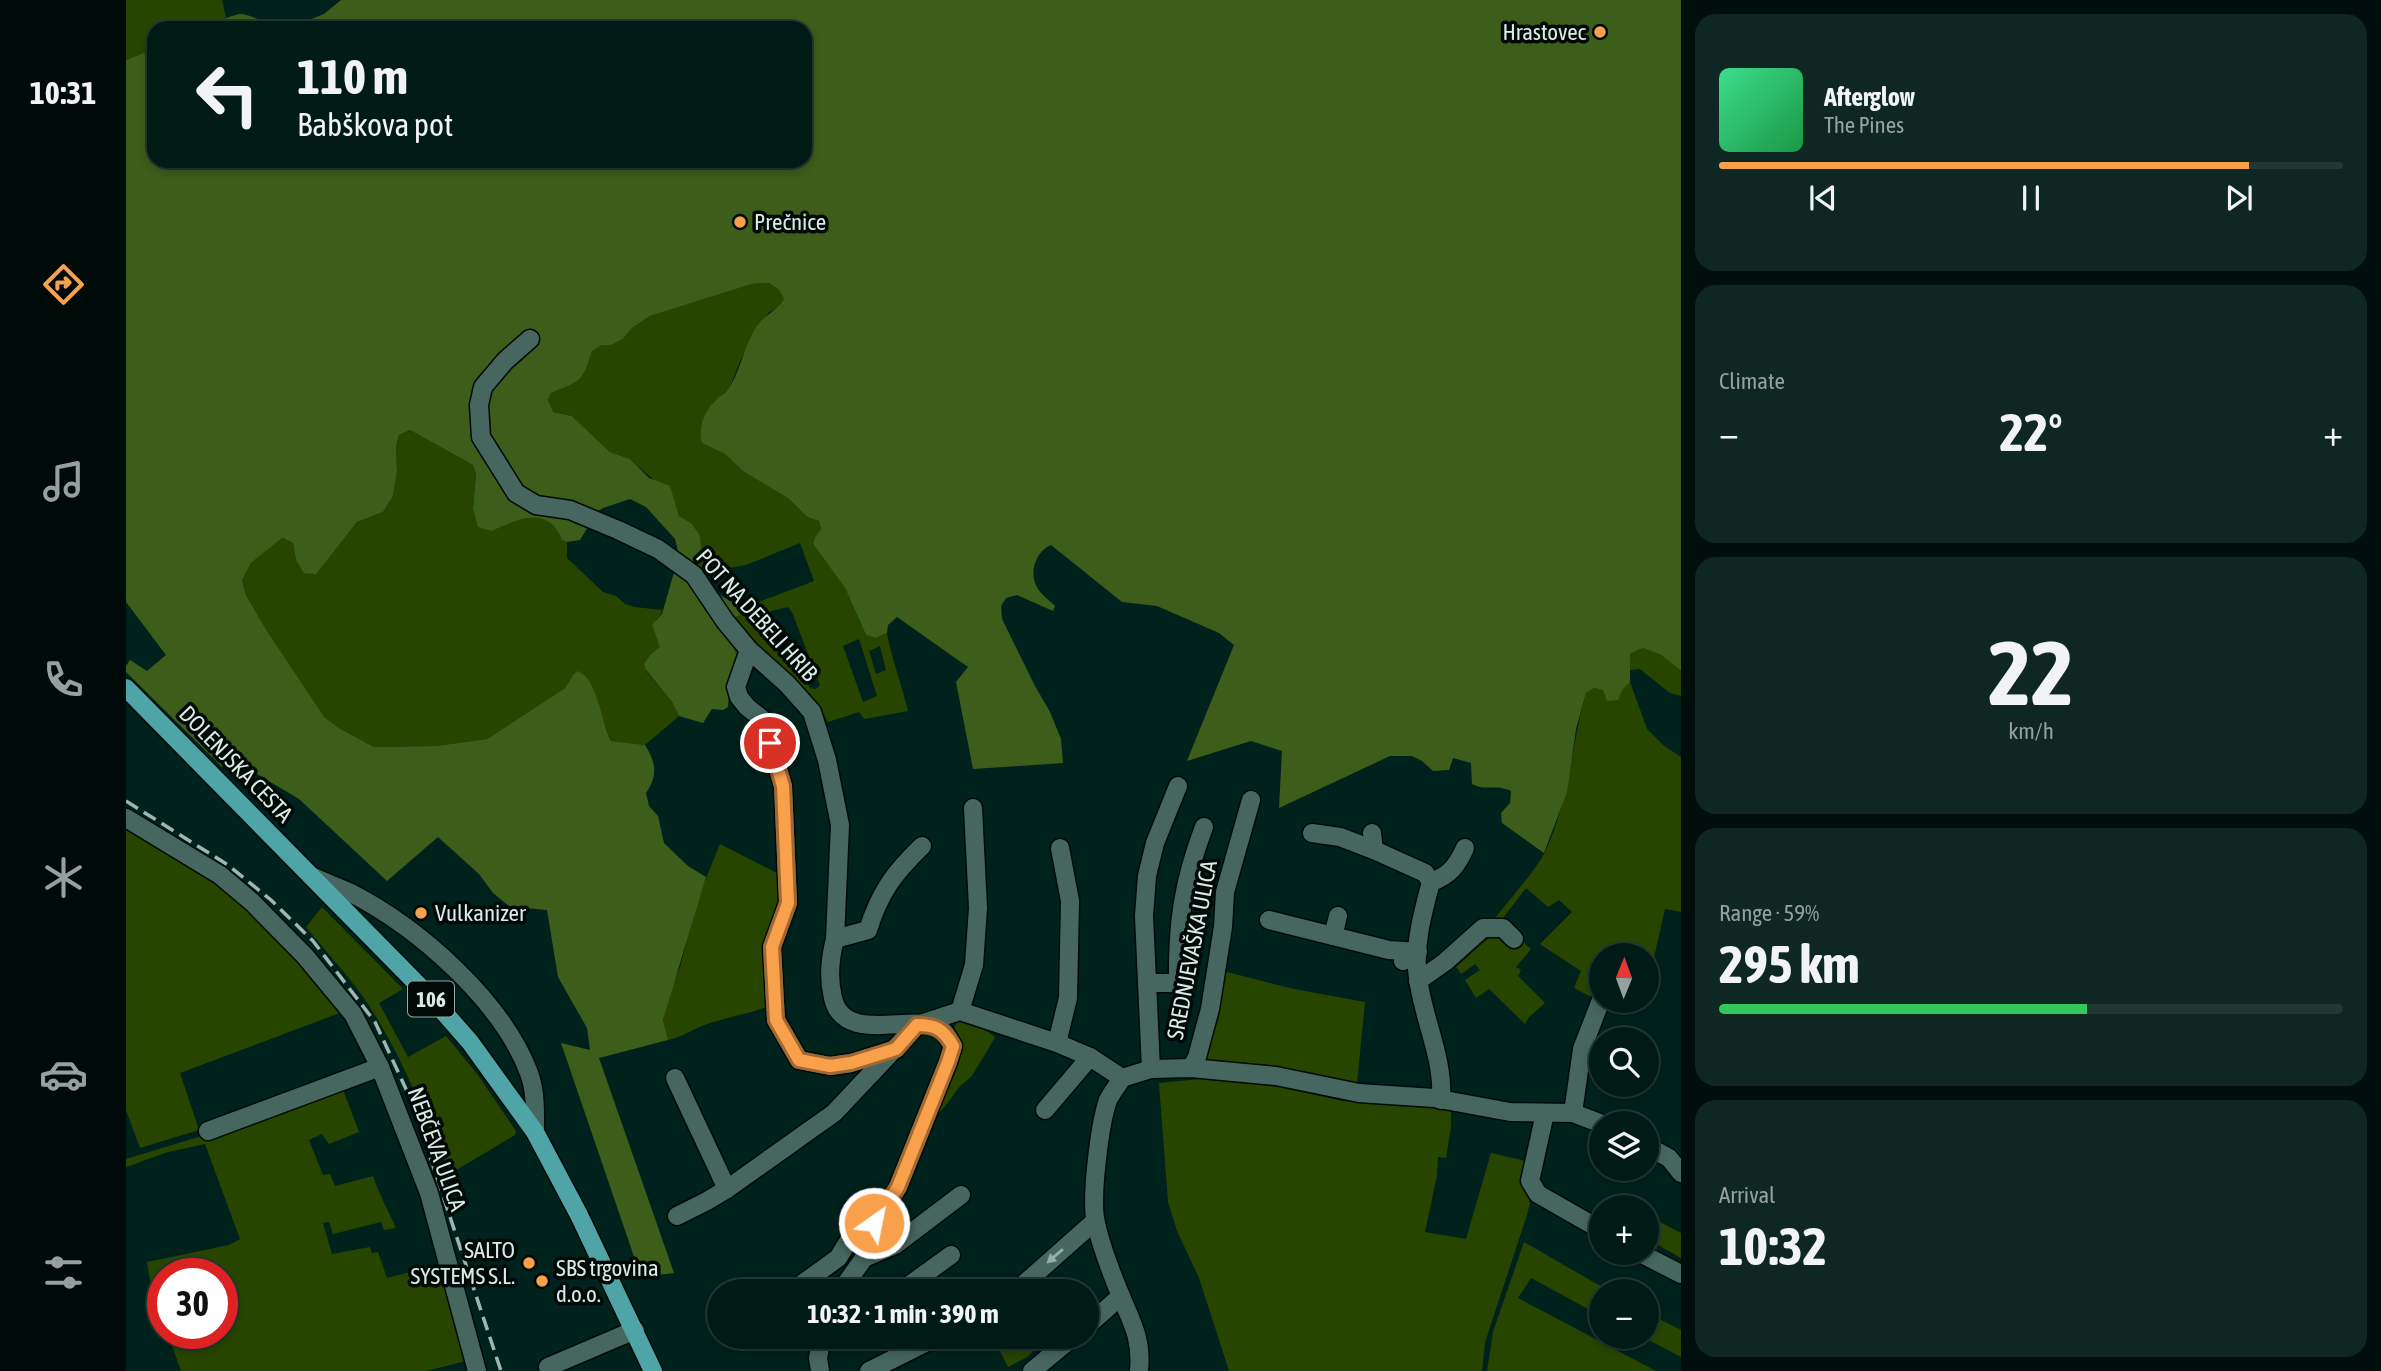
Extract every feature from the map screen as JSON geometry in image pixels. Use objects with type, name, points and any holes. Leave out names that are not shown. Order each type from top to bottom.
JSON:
[{"type":"main road","name":"DOLENJSKA CESTA","points":[[126,688],[434,1001],[470,1042],[535,1132],[558,1172],[653,1371]]},
{"type":"street","name":"POT NA DEBELI HRIB","points":[[530,338],[505,361],[483,387],[479,405],[481,437],[516,493],[537,505],[570,510],[658,549],[694,575],[725,621],[749,650],[787,684],[812,712],[827,760],[839,825],[835,939],[830,955],[830,986],[834,1004],[841,1015],[851,1022],[917,1025]]},
{"type":"street","points":[[749,650],[736,687],[739,697],[761,718],[766,727],[783,786],[788,903],[772,947],[776,1020],[799,1060],[830,1066],[851,1063],[896,1049]]},
{"type":"street","name":"SREDNJEVAŠKA ULICA","points":[[1152,1069],[1144,916],[1147,876],[1155,843],[1178,786]]},
{"type":"street","name":"SREDNJEVAŠKA ULICA","points":[[1191,1068],[1197,1057],[1210,1009],[1223,927],[1225,891],[1251,800]]},
{"type":"street","points":[[960,1011],[974,965],[978,908],[973,808]]},
{"type":"street","name":"NEBČEVA ULICA","points":[[126,818],[220,875],[253,902],[305,956],[352,1014],[380,1067],[429,1193],[477,1371]]},
{"type":"street","name":"SREDNJEVAŠKA ULICA","points":[[1147,983],[1178,983],[1177,942],[1184,889],[1204,827]]},
{"type":"street","points":[[1312,833],[1339,840],[1373,841],[1404,855],[1425,873],[1431,882],[1410,957],[1443,1081],[1441,1100]]},
{"type":"street","points":[[835,939],[868,930],[876,904],[898,869],[922,846]]},
{"type":"street","points":[[1057,1042],[1068,998],[1070,901],[1060,848]]},
{"type":"street","points":[[1431,882],[1444,878],[1454,868],[1465,848]]},
{"type":"street","name":"DOLENJSKA CESTA","points":[[310,875],[384,913],[426,944],[471,984],[495,1011],[512,1037],[529,1073],[535,1095],[535,1132]]},
{"type":"street","points":[[1333,936],[1338,916]]},
{"type":"street","points":[[1269,920],[1410,957]]},
{"type":"street","points":[[1418,981],[1483,928],[1503,928],[1514,939]]},
{"type":"street","points":[[677,1216],[727,1189],[834,1113],[917,1025],[960,1011],[1057,1042],[1090,1057],[1122,1078],[1105,1111],[1097,1168],[1095,1221],[1139,1339],[1139,1371]]},
{"type":"street","points":[[1573,1113],[1582,1049],[1596,1013]]},
{"type":"street","points":[[849,1279],[864,1258],[879,1218],[898,1187],[953,1046],[944,1031],[934,1025],[917,1025]]},
{"type":"street","points":[[1045,1110],[1090,1057]]},
{"type":"street","name":"NEBČEVA ULICA","points":[[208,1131],[380,1067]]},
{"type":"street","name":"SREDNJEVAŠKA ULICA","points":[[1122,1078],[1152,1069],[1191,1068],[1276,1076],[1359,1093],[1441,1100],[1489,1110],[1573,1113],[1589,1119]]},
{"type":"street","points":[[675,1078],[727,1189]]},
{"type":"street","points":[[1545,1113],[1530,1181],[1538,1194],[1589,1223]]},
{"type":"street","points":[[1659,1152],[1670,1158],[1681,1173]]},
{"type":"street","points":[[864,1258],[895,1245],[961,1195]]},
{"type":"street","points":[[810,1279],[838,1258],[851,1237],[879,1218]]},
{"type":"street","points":[[1030,1279],[1095,1221]]},
{"type":"street","points":[[918,1279],[951,1255]]},
{"type":"street","points":[[1659,1263],[1681,1274]]},
{"type":"street","points":[[1099,1315],[1121,1296]]},
{"type":"street","points":[[548,1367],[635,1330]]},
{"type":"street","points":[[820,1349],[820,1371]]},
{"type":"street","points":[[869,1371],[913,1349]]},
{"type":"street","points":[[1032,1371],[1059,1349]]},
{"type":"green space","points":[[126,0],[222,0],[226,18],[222,21],[147,21],[147,52],[126,60]]},
{"type":"green space","points":[[341,0],[1681,0],[1681,671],[1661,655],[1643,648],[1630,654],[1630,682],[1622,690],[1618,700],[1607,701],[1603,690],[1594,688],[1586,693],[1576,729],[1567,792],[1544,853],[1502,823],[1501,813],[1510,803],[1511,791],[1472,784],[1471,763],[1453,758],[1449,770],[1433,771],[1412,756],[1390,756],[1279,808],[1282,751],[1251,741],[1187,761],[1234,645],[1219,633],[1157,606],[1122,602],[1051,545],[1037,558],[1034,577],[1038,589],[1055,606],[1053,611],[1017,595],[1006,598],[1001,606],[1002,619],[1061,739],[1063,763],[973,769],[956,682],[968,667],[897,617],[888,625],[887,633],[876,638],[866,635],[845,588],[813,544],[821,529],[819,521],[807,517],[788,498],[744,472],[725,454],[702,443],[701,431],[705,414],[733,382],[755,329],[784,299],[779,290],[769,283],[752,284],[650,316],[632,328],[623,339],[592,351],[583,375],[569,386],[551,393],[548,400],[553,412],[572,416],[610,452],[630,459],[649,478],[670,486],[679,516],[692,524],[700,536],[701,548],[695,564],[709,589],[743,608],[740,615],[730,620],[728,628],[739,664],[729,691],[728,707],[723,710],[712,709],[703,723],[679,716],[644,664],[660,647],[652,625],[662,614],[679,555],[675,539],[646,507],[630,499],[603,508],[590,516],[588,527],[580,540],[567,542],[562,540],[549,522],[541,519],[522,519],[492,531],[478,527],[473,508],[476,474],[473,465],[410,430],[399,435],[393,496],[383,512],[357,522],[316,574],[304,573],[296,560],[293,543],[282,538],[251,563],[242,580],[246,595],[324,717],[374,747],[436,746],[487,739],[565,688],[578,671],[585,676],[595,692],[611,741],[645,745],[649,751],[654,775],[646,793],[649,806],[658,816],[664,843],[688,866],[706,877],[663,1020],[668,1040],[599,1058],[674,1273],[641,1277],[561,1043],[590,1050],[587,1028],[558,977],[547,910],[526,908],[516,912],[493,893],[479,874],[438,837],[387,881],[299,799],[240,764],[222,767],[126,672],[130,660],[147,671],[166,655],[126,602],[126,60],[147,52],[147,168],[812,168],[812,21],[306,21],[324,14]]},
{"type":"green space","points":[[239,14],[260,21],[222,21]]},
{"type":"green space","points":[[769,283],[785,298],[781,306],[768,313],[741,359],[729,389],[714,402],[702,443],[725,454],[744,472],[788,498],[807,517],[819,521],[821,529],[813,544],[845,588],[866,635],[876,638],[887,633],[908,711],[864,719],[859,712],[828,722],[818,704],[755,656],[739,664],[728,628],[730,620],[740,615],[743,608],[814,581],[800,543],[746,565],[700,573],[695,564],[699,555],[692,525],[679,516],[672,496],[630,459],[610,452],[572,416],[553,412],[549,405],[551,393],[575,383],[583,375],[592,351],[623,339],[632,328],[650,316],[752,284]],"holes":[[[788,607],[820,685],[816,689],[810,688],[792,660],[780,649],[766,617],[771,611]],[[859,639],[877,696],[863,702],[843,646]],[[880,646],[886,670],[876,674],[869,651]]]},
{"type":"green space","points":[[410,430],[473,465],[476,474],[473,508],[492,531],[522,519],[549,522],[562,540],[567,542],[567,558],[603,592],[616,596],[625,604],[662,610],[656,620],[661,647],[651,654],[646,671],[672,702],[679,716],[645,745],[611,741],[599,710],[573,675],[565,688],[487,739],[436,746],[374,747],[323,717],[267,631],[246,595],[242,580],[251,563],[281,538],[293,543],[296,560],[316,573],[357,522],[383,512],[393,496],[399,435]]},
{"type":"green space","points":[[1643,648],[1661,655],[1681,671],[1681,696],[1670,693],[1640,669],[1630,670],[1630,654]]},
{"type":"green space","points":[[1630,682],[1647,729],[1663,745],[1681,757],[1681,912],[1665,909],[1657,943],[1589,943],[1589,996],[1574,988],[1581,971],[1540,944],[1572,912],[1559,900],[1548,907],[1526,888],[1496,927],[1492,922],[1535,869],[1553,833],[1565,794],[1586,693],[1594,688],[1604,690],[1607,701]]},
{"type":"green space","points":[[126,823],[185,857],[253,908],[345,1011],[180,1073],[199,1130],[140,1148],[126,1110]]},
{"type":"green space","points":[[720,844],[775,872],[787,885],[770,1005],[710,1023],[668,1040],[663,1020],[700,893]]},
{"type":"green space","points":[[322,907],[403,989],[379,1003],[408,1057],[446,1036],[478,1075],[516,1131],[515,1135],[448,1175],[410,1082],[388,1037],[361,994],[306,927]]},
{"type":"green space","points":[[1492,935],[1521,940],[1531,949],[1516,967],[1521,970],[1518,976],[1545,1003],[1525,1024],[1489,989],[1476,998],[1465,980],[1480,970],[1475,964],[1461,974],[1456,967]]},
{"type":"green space","points":[[1227,972],[1294,989],[1365,1002],[1357,1083],[1271,1066],[1206,1059],[1220,1009],[1222,982]]},
{"type":"green space","points":[[960,1011],[995,1037],[973,1074],[932,1119],[960,1047],[954,1030]]},
{"type":"green space","points":[[1201,1079],[1282,1087],[1342,1101],[1429,1107],[1451,1112],[1446,1158],[1438,1157],[1425,1232],[1466,1239],[1491,1153],[1534,1165],[1527,1194],[1530,1203],[1527,1215],[1485,1343],[1482,1371],[1229,1371],[1199,1278],[1177,1231],[1168,1202],[1159,1083]]},
{"type":"green space","points":[[342,1087],[359,1132],[329,1144],[322,1134],[309,1140],[323,1175],[330,1174],[335,1186],[373,1176],[396,1228],[384,1230],[381,1222],[333,1234],[329,1222],[323,1223],[332,1254],[370,1247],[372,1253],[378,1252],[387,1278],[445,1263],[470,1360],[426,1371],[181,1371],[173,1349],[238,1349],[238,1258],[166,1258],[229,1245],[240,1239],[205,1144],[168,1152],[126,1167],[126,1159],[202,1136]]},
{"type":"green space","points":[[1660,1222],[1681,1233],[1681,1258],[1659,1246]]},
{"type":"green space","points":[[1524,1242],[1589,1279],[1589,1309],[1531,1278],[1518,1298],[1589,1336],[1589,1349],[1614,1349],[1656,1371],[1487,1371],[1493,1332]]},
{"type":"green space","points":[[1659,1319],[1681,1330],[1681,1357],[1659,1345]]},
{"type":"green space","points":[[999,1349],[1035,1349],[1027,1357],[1008,1367]]},
{"type":"railway","points":[[126,801],[228,865],[271,900],[313,941],[375,1022],[412,1102],[501,1371]]},
{"type":"place","name":"Hrastovec","points":[[1600,32]]},
{"type":"place","name":"Prečnice","points":[[740,222]]},
{"type":"place","name":"Vulkanizer","points":[[421,913]]},
{"type":"place","name":"SALTO SYSTEMS S.L.","points":[[529,1263]]},
{"type":"place","name":"SBS trgovina d.o.o.","points":[[542,1281]]},
{"type":"route","points":[[770,743],[783,786],[788,903],[772,947],[776,1020],[799,1060],[830,1066],[851,1063],[896,1049],[917,1025],[934,1025],[944,1031],[953,1046],[898,1187],[874,1223]]}]
